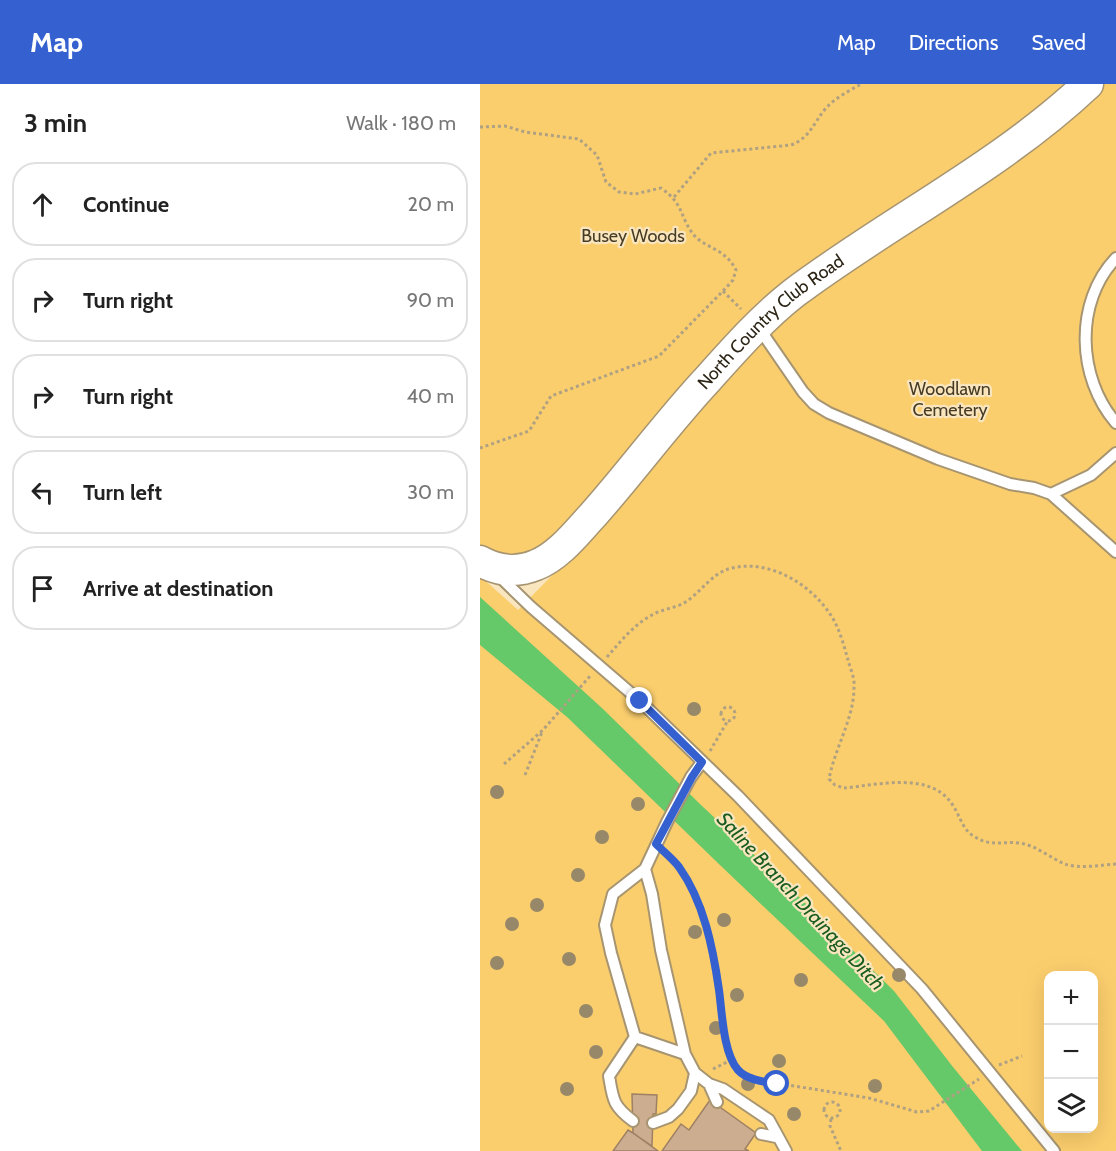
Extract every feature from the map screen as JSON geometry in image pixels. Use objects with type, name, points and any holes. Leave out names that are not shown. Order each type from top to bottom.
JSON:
[{"type":"street","name":"North Country Club Road","points":[[484,563],[505,570],[521,570],[553,555],[576,534],[617,488],[693,395],[758,326],[791,295],[1009,149],[1067,104],[1088,84]]},
{"type":"lane","points":[[1116,258],[1097,284],[1089,304],[1085,329],[1085,349],[1096,391],[1116,423]]},
{"type":"lane","points":[[758,326],[803,393],[814,404],[829,413],[938,459],[1010,484],[1034,488],[1051,494],[1116,552]]},
{"type":"lane","points":[[1051,494],[1091,475],[1116,453]]},
{"type":"lane","points":[[484,563],[531,607],[640,701],[738,796],[898,962],[951,1022],[1054,1151]]},
{"type":"lane","points":[[633,1121],[619,1111],[614,1103],[609,1076],[635,1037],[605,925],[613,894],[645,869],[667,822],[702,762]]},
{"type":"lane","points":[[645,869],[686,1054],[697,1075],[709,1084],[723,1089],[769,1120],[786,1151]]},
{"type":"lane","points":[[635,1037],[686,1054]]},
{"type":"lane","points":[[653,1123],[669,1117],[678,1109],[691,1091],[697,1075]]},
{"type":"lane","points":[[709,1084],[717,1102]]},
{"type":"lane","points":[[761,1134],[777,1137]]},
{"type":"path","points":[[674,197],[711,153],[801,142],[826,108],[861,84]]},
{"type":"path","points":[[480,127],[505,126],[525,132],[579,139],[597,155],[606,182],[619,192],[635,194],[661,188],[674,197],[694,235],[731,261],[736,270],[733,280],[659,356],[551,396],[529,431],[480,448]]},
{"type":"path","points":[[606,657],[637,626],[654,614],[684,603],[720,573],[732,567],[764,567],[778,572],[803,585],[819,600],[832,618],[843,643],[855,684],[853,704],[833,759],[829,779],[835,785],[844,788],[914,782],[934,787],[945,795],[965,830],[975,837],[993,844],[1021,843],[1067,864],[1116,864]]},
{"type":"path","points":[[504,764],[543,730],[594,672]]},
{"type":"path","points":[[702,762],[727,722],[734,719],[734,710],[729,707],[724,708],[721,713],[722,720],[727,722]]},
{"type":"path","points":[[525,775],[543,730]]},
{"type":"path","points":[[656,844],[678,866],[705,921],[717,978],[726,1044],[738,1070],[757,1080],[869,1098],[917,1112],[929,1112],[983,1076]]},
{"type":"path","points":[[999,1065],[1022,1056]]},
{"type":"path","points":[[697,1075],[733,1059]]},
{"type":"path","points":[[832,1103],[834,1094]]},
{"type":"path","points":[[832,1103],[838,1106],[839,1111],[836,1117],[831,1118],[826,1116],[824,1108],[827,1104],[832,1103]]},
{"type":"path","points":[[831,1118],[830,1126],[841,1151]]},
{"type":"green space","name":"Busey Woods","points":[[480,84],[1088,84],[834,265],[553,555],[480,561]]},
{"type":"green space","name":"Woodlawn Cemetery","points":[[1101,84],[1116,84],[1116,1151],[480,1151],[480,576],[518,610],[577,550],[700,407],[802,300]]},
{"type":"water","name":"Saline Branch Drainage Ditch","points":[[480,597],[603,709],[894,991],[1022,1151],[982,1151],[884,1021],[567,717],[480,645]]},
{"type":"building","points":[[632,1094],[657,1095],[656,1114],[653,1114],[652,1146],[633,1133]]},
{"type":"building","points":[[710,1100],[756,1133],[745,1149],[749,1151],[662,1151],[681,1124],[689,1130]]},
{"type":"building","points":[[628,1130],[633,1133],[658,1151],[613,1151]]},
{"type":"route","points":[[640,701],[702,762],[656,844],[678,866],[689,883],[705,921],[717,978],[726,1044],[738,1070],[757,1080],[777,1084]]}]
